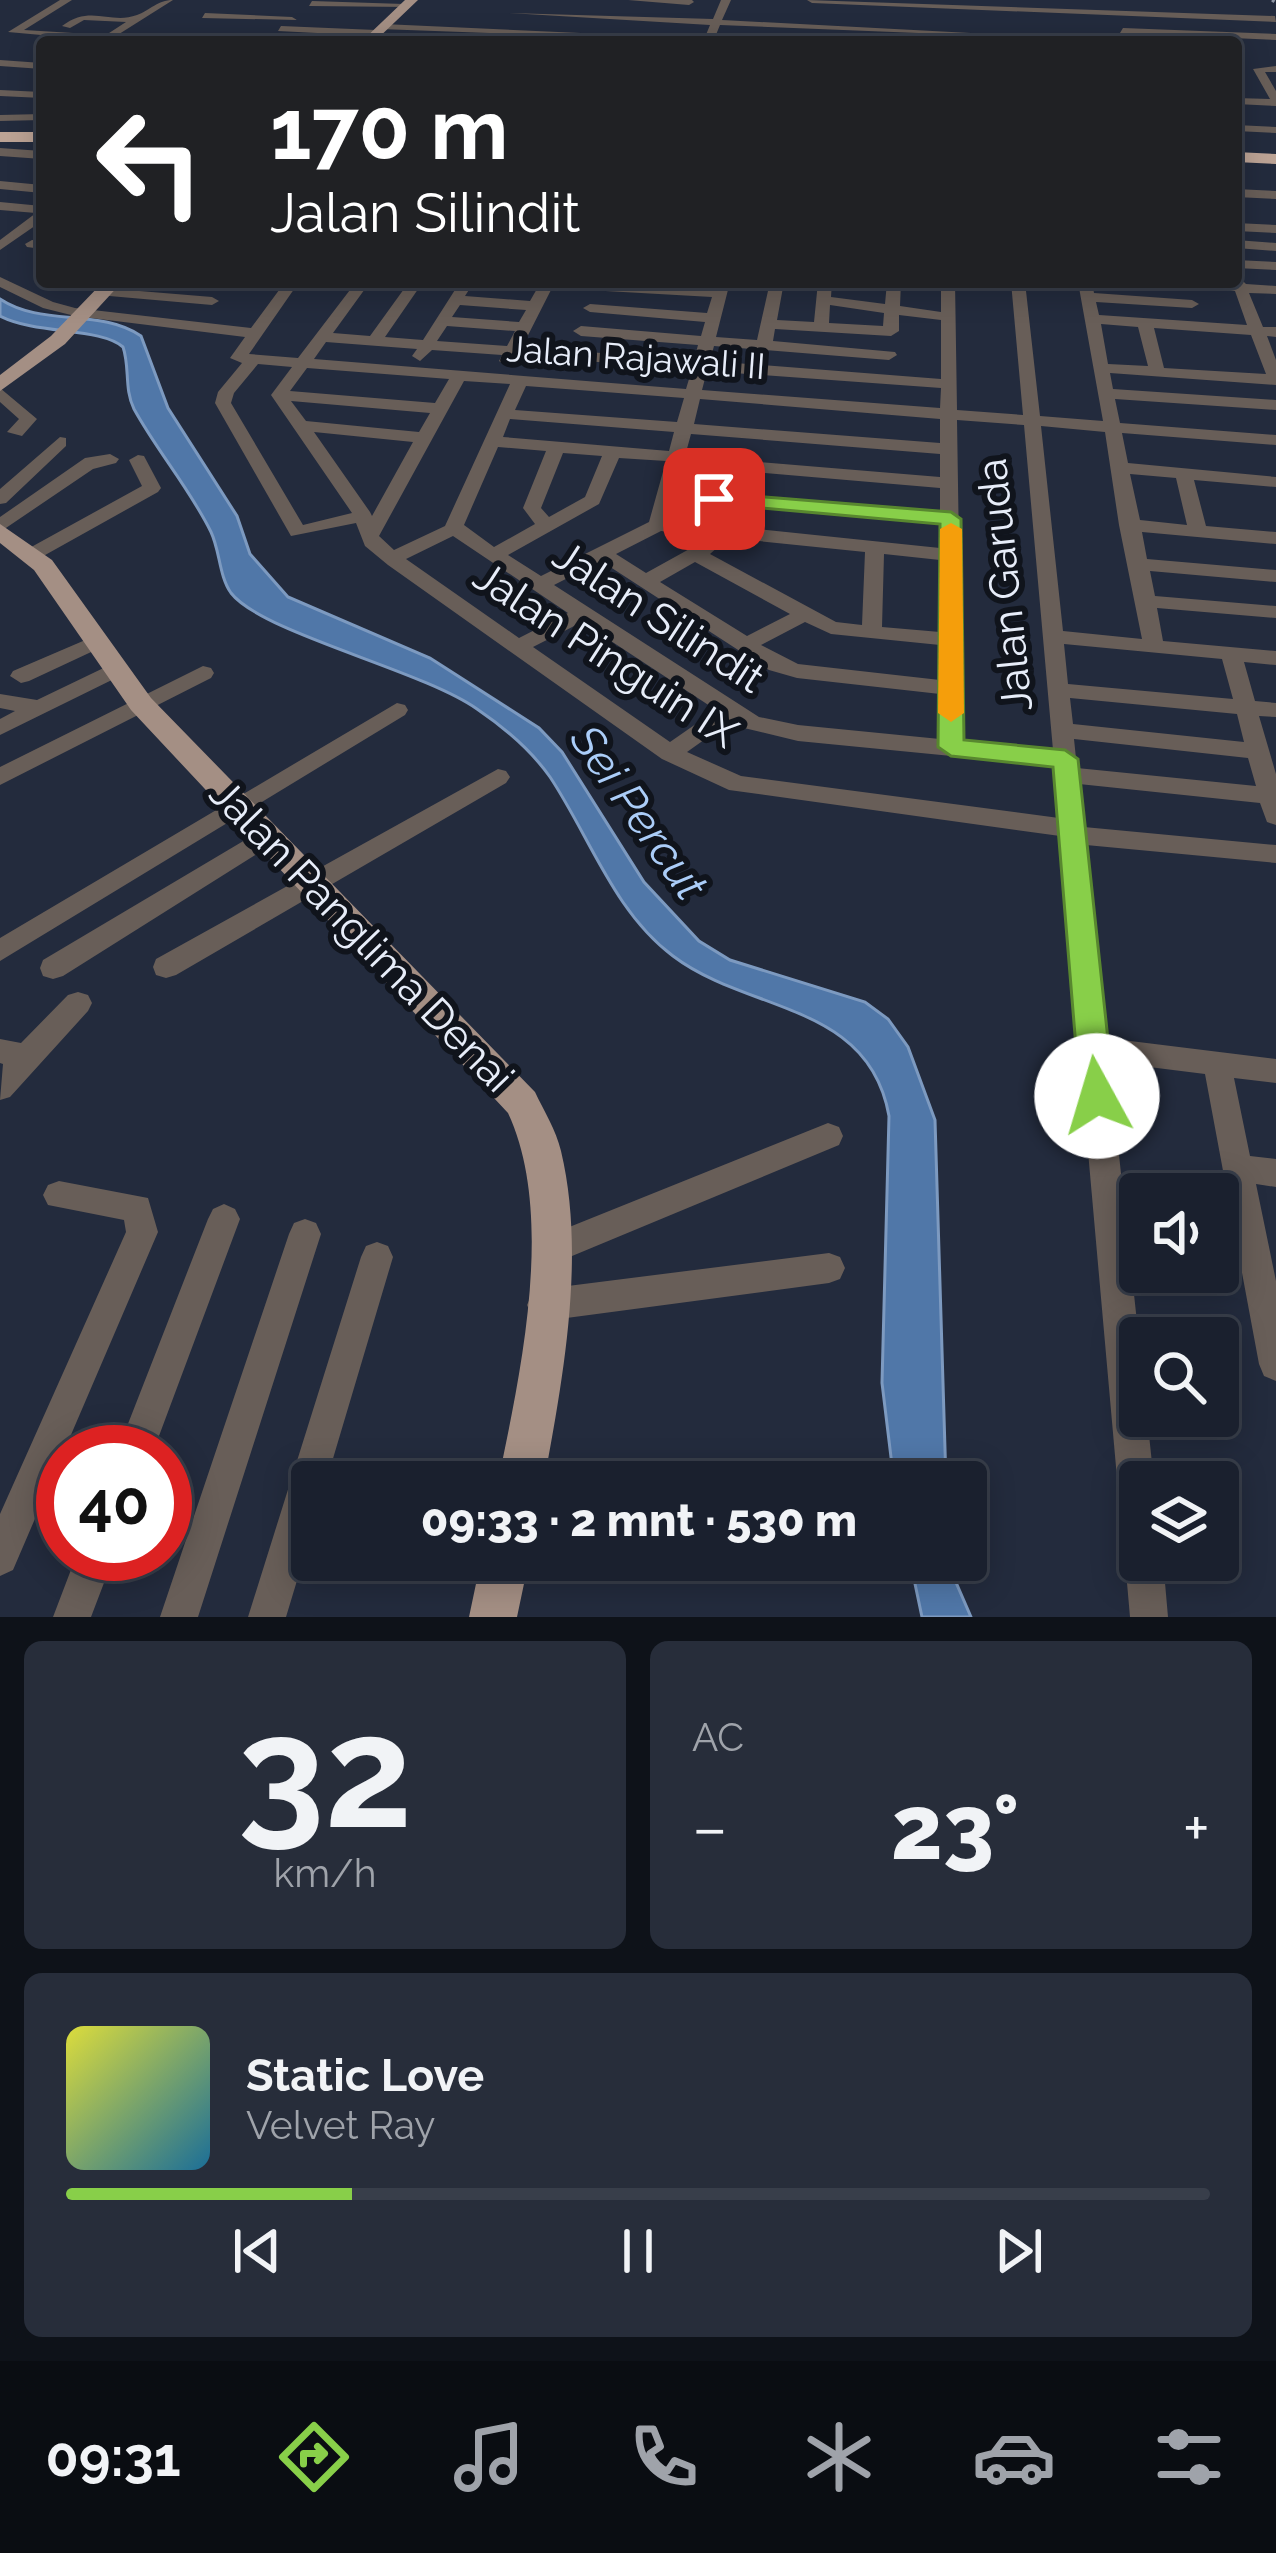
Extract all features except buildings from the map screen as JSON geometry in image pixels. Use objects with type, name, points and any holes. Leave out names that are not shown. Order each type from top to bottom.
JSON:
[{"type":"highway","points":[[0,135],[36,135]]},
{"type":"highway","points":[[1242,159],[1276,161]]},
{"type":"main road","points":[[375,34],[408,3]]},
{"type":"main road","points":[[0,389],[106,290]]},
{"type":"main road","name":"Jalan Panglima Denai","points":[[0,529],[31,555],[141,704],[522,1102],[542,1148],[548,1251],[533,1426],[526,1461]]},
{"type":"main road","points":[[494,1617],[501,1581]]},
{"type":"street","points":[[56,0],[67,0]]},
{"type":"street","points":[[5,31],[67,0]]},
{"type":"street","points":[[114,36],[168,0]]},
{"type":"street","points":[[714,27],[726,0]]},
{"type":"street","points":[[812,0],[822,6],[818,22]]},
{"type":"street","points":[[812,0],[855,12],[922,15],[953,3],[1027,9],[1098,24]]},
{"type":"street","points":[[1122,0],[1136,36]]},
{"type":"street","points":[[1152,0],[1168,33]]},
{"type":"street","points":[[1049,36],[1128,13],[1196,21],[1247,36],[1276,34],[1271,17],[1253,0]]},
{"type":"street","points":[[514,14],[679,21],[714,27],[818,22],[887,1],[987,36]]},
{"type":"street","points":[[496,32],[524,2],[614,19],[679,21]]},
{"type":"street","points":[[272,36],[310,3]]},
{"type":"street","points":[[229,8],[408,3]]},
{"type":"street","points":[[1144,36],[1168,33],[1196,21],[1216,4],[1271,17]]},
{"type":"street","points":[[1027,9],[1058,5],[1133,36]]},
{"type":"street","points":[[965,25],[966,11],[991,6]]},
{"type":"street","points":[[991,6],[993,36]]},
{"type":"street","points":[[855,12],[922,15]]},
{"type":"street","points":[[714,27],[786,15],[818,22]]},
{"type":"street","points":[[206,16],[292,20]]},
{"type":"street","points":[[5,31],[36,17],[82,17],[166,36]]},
{"type":"street","points":[[68,26],[82,17]]},
{"type":"street","points":[[1196,21],[1271,17]]},
{"type":"street","points":[[195,25],[375,34],[496,32],[614,19],[679,21]]},
{"type":"street","points":[[1232,22],[1247,36]]},
{"type":"street","points":[[5,31],[61,36]]},
{"type":"street","points":[[5,31],[41,36]]},
{"type":"street","points":[[1242,46],[1276,48]]},
{"type":"street","points":[[0,53],[36,56]]},
{"type":"street","points":[[1268,87],[1250,58],[1276,59]]},
{"type":"street","points":[[0,63],[36,66]]},
{"type":"street","points":[[1242,112],[1268,87],[1276,69]]},
{"type":"street","points":[[19,94],[36,83]]},
{"type":"street","points":[[0,93],[36,95]]},
{"type":"street","points":[[0,108],[36,111]]},
{"type":"street","points":[[0,118],[36,113]]},
{"type":"street","points":[[1242,115],[1276,117]]},
{"type":"street","points":[[1242,116],[1276,130]]},
{"type":"street","points":[[1242,141],[1276,142]]},
{"type":"street","points":[[4,165],[36,156]]},
{"type":"street","points":[[4,165],[36,173]]},
{"type":"street","points":[[4,165],[36,185]]},
{"type":"street","points":[[1242,178],[1276,180]]},
{"type":"street","points":[[1242,193],[1276,194]]},
{"type":"street","points":[[0,206],[36,217]]},
{"type":"street","points":[[1242,211],[1276,212]]},
{"type":"street","points":[[1258,212],[1271,229]]},
{"type":"street","points":[[0,246],[36,221]]},
{"type":"street","points":[[1242,244],[1276,247]]},
{"type":"street","points":[[1242,263],[1276,266]]},
{"type":"street","points":[[0,281],[78,315],[253,333]]},
{"type":"street","points":[[1242,283],[1276,290]]},
{"type":"street","points":[[287,288],[253,333],[223,404],[298,532],[363,516]]},
{"type":"street","points":[[278,395],[359,288]]},
{"type":"street","points":[[375,340],[412,288]]},
{"type":"street","points":[[410,373],[462,288]]},
{"type":"street","points":[[393,558],[455,528],[506,414],[512,351],[545,288]]},
{"type":"street","points":[[571,356],[590,308],[608,288]]},
{"type":"street","points":[[658,525],[721,288]]},
{"type":"street","points":[[764,346],[776,288]]},
{"type":"street","points":[[888,380],[894,288]]},
{"type":"street","points":[[948,288],[951,747]]},
{"type":"street","name":"Jalan Garuda","points":[[1019,288],[1134,1461]]},
{"type":"street","points":[[1186,288],[1199,327]]},
{"type":"street","points":[[1101,368],[1276,380],[1240,288]]},
{"type":"street","points":[[1154,646],[1086,289],[1192,304]]},
{"type":"street","points":[[106,290],[212,302]]},
{"type":"street","points":[[821,327],[824,291],[892,313],[948,317]]},
{"type":"street","points":[[455,300],[537,306]]},
{"type":"street","points":[[590,308],[713,318]]},
{"type":"street","points":[[1092,319],[1276,332]]},
{"type":"street","points":[[441,321],[525,327]]},
{"type":"street","points":[[1145,323],[1157,372]]},
{"type":"street","points":[[769,324],[891,331]]},
{"type":"street","points":[[580,331],[889,355]]},
{"type":"street","points":[[322,337],[949,384]]},
{"type":"street","name":"Jalan Rajawali II","points":[[245,359],[1276,440]]},
{"type":"street","points":[[369,538],[458,377]]},
{"type":"street","points":[[0,389],[29,418],[16,432]]},
{"type":"street","points":[[1104,393],[1276,405]]},
{"type":"street","points":[[278,395],[442,409]]},
{"type":"street","points":[[278,395],[363,516],[369,538]]},
{"type":"street","points":[[506,414],[950,449]]},
{"type":"street","points":[[300,426],[426,438]]},
{"type":"street","points":[[494,442],[950,483]]},
{"type":"street","points":[[546,526],[532,508],[556,447]]},
{"type":"street","points":[[494,555],[598,495],[612,452]]},
{"type":"street","points":[[0,499],[85,453],[0,529]]},
{"type":"street","points":[[31,555],[152,488],[138,460]]},
{"type":"street","points":[[1119,468],[1276,482]]},
{"type":"street","points":[[1184,474],[1198,531]]},
{"type":"street","points":[[667,495],[951,519]]},
{"type":"street","points":[[539,585],[658,525],[952,555]]},
{"type":"street","points":[[1128,525],[1270,538],[1276,576],[1137,564]]},
{"type":"street","name":"Jalan Silindit","points":[[455,528],[729,712],[773,730],[951,747],[1274,802]]},
{"type":"street","points":[[648,580],[716,543],[720,532]]},
{"type":"street","name":"Jalan Pinguin IX","points":[[369,538],[670,753],[737,784],[1072,832],[1276,854]]},
{"type":"street","points":[[872,632],[875,548]]},
{"type":"street","points":[[601,553],[746,645],[797,671],[951,688]]},
{"type":"street","points":[[696,554],[831,628],[952,640]]},
{"type":"street","points":[[1145,601],[1276,613]]},
{"type":"street","points":[[517,647],[581,614]]},
{"type":"street","points":[[746,645],[802,616]]},
{"type":"street","points":[[1056,637],[1276,658]]},
{"type":"street","points":[[1231,653],[1274,802]]},
{"type":"street","points":[[21,676],[107,655]]},
{"type":"street","points":[[0,728],[39,708],[107,655]]},
{"type":"street","points":[[0,777],[202,673]]},
{"type":"street","points":[[1060,690],[1276,710]]},
{"type":"street","points":[[0,701],[39,708]]},
{"type":"street","points":[[0,951],[397,710]]},
{"type":"street","points":[[670,753],[729,712]]},
{"type":"street","points":[[1065,731],[1258,751]]},
{"type":"street","points":[[166,967],[498,777]]},
{"type":"street","points":[[53,968],[267,836]]},
{"type":"street","points":[[0,1088],[14,1054],[78,1003]]},
{"type":"street","points":[[1092,1048],[1276,1071]]},
{"type":"street","points":[[1217,1064],[1240,1168],[1265,1249],[1276,1364]]},
{"type":"street","points":[[548,1251],[828,1136]]},
{"type":"street","points":[[1240,1168],[1276,1174]]},
{"type":"street","points":[[0,1557],[142,1232],[137,1208],[59,1195]]},
{"type":"street","points":[[145,1425],[224,1219]]},
{"type":"street","points":[[179,1617],[305,1234]]},
{"type":"street","points":[[267,1617],[377,1257]]},
{"type":"street","points":[[544,1305],[830,1268]]},
{"type":"street","points":[[72,1617],[86,1581]]},
{"type":"street","points":[[1146,1581],[1150,1617]]},
{"type":"water","name":"Sei Percut","points":[[0,299],[34,313],[108,322],[141,336],[168,408],[237,516],[250,554],[288,597],[430,658],[539,728],[562,752],[644,882],[699,941],[730,960],[865,1002],[888,1019],[908,1047],[935,1120],[945,1461],[891,1461],[882,1383],[889,1116],[877,1079],[857,1051],[832,1030],[802,1015],[703,975],[652,938],[619,896],[550,777],[487,716],[452,694],[248,608],[231,593],[211,532],[134,409],[123,347],[99,336],[0,316]]},
{"type":"water","points":[[914,1581],[955,1581],[971,1617],[922,1617]]},
{"type":"railway","points":[[1272,0],[1276,3]]},
{"type":"slow traffic","points":[[951,529],[951,713]]},
{"type":"route","points":[[714,499],[951,519],[951,747],[1065,759],[1097,1096]]}]
